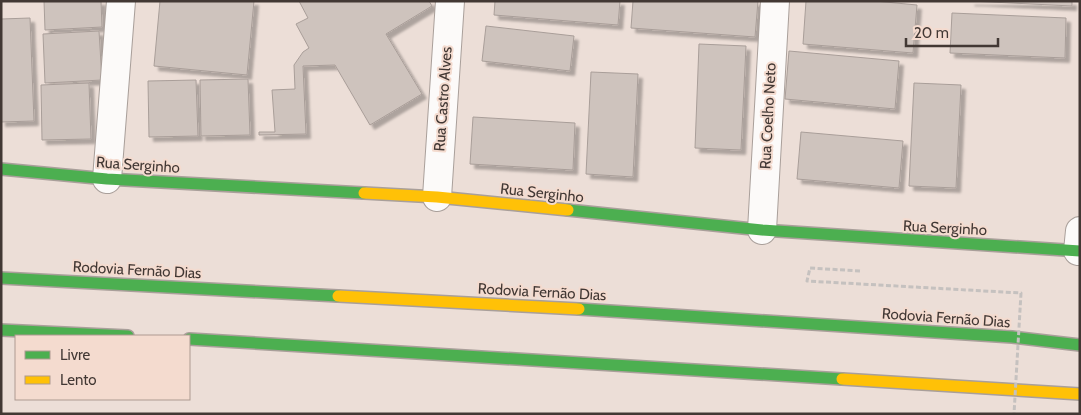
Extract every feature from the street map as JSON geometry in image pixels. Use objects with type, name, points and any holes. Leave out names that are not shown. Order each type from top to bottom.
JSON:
[{"type":"main road","name":"Rua Serginho","points":[[1,169],[107,178],[437,197],[762,230],[1079,244]]},
{"type":"main road","name":"Rodovia Fernão Dias","points":[[1,278],[645,312],[1012,337],[1080,345]]},
{"type":"main road","points":[[1,330],[107,335]]},
{"type":"main road","points":[[190,339],[1080,394]]},
{"type":"street","points":[[107,178],[121,1]]},
{"type":"street","name":"Rua Castro Alves","points":[[437,197],[450,1]]},
{"type":"street","name":"Rua Coelho Neto","points":[[762,230],[775,1]]},
{"type":"path","points":[[860,272],[810,268],[807,281],[1021,293],[1014,414]]},
{"type":"building","points":[[44,1],[101,1],[102,27],[45,30]]},
{"type":"building","points":[[160,1],[254,1],[247,75],[154,66]]},
{"type":"building","points":[[299,1],[429,1],[432,6],[386,34],[422,94],[370,125],[335,65],[303,66],[306,134],[259,135],[259,132],[275,132],[272,90],[295,89],[294,65],[303,52],[309,48],[296,24],[308,18]]},
{"type":"building","points":[[495,1],[620,1],[618,25],[494,15]]},
{"type":"building","points":[[633,1],[758,1],[755,37],[631,28]]},
{"type":"building","points":[[806,1],[875,1],[917,5],[913,53],[803,44]]},
{"type":"building","points":[[970,1],[1072,1],[1072,6]]},
{"type":"building","points":[[952,13],[1066,18],[1065,58],[950,53]]},
{"type":"building","points":[[30,18],[34,121],[1,122],[1,19]]},
{"type":"building","points":[[486,26],[574,36],[570,71],[482,61]]},
{"type":"building","points":[[99,31],[102,80],[45,83],[43,34]]},
{"type":"building","points":[[699,44],[746,46],[741,150],[695,148]]},
{"type":"building","points":[[789,51],[899,61],[895,109],[785,99]]},
{"type":"building","points":[[591,72],[638,74],[633,177],[586,174]]},
{"type":"building","points":[[248,79],[250,135],[201,136],[200,80]]},
{"type":"building","points":[[196,80],[198,136],[149,137],[148,81]]},
{"type":"building","points":[[89,83],[91,139],[42,140],[41,85]]},
{"type":"building","points":[[914,83],[961,85],[956,188],[909,186]]},
{"type":"building","points":[[473,117],[575,123],[573,170],[470,164]]},
{"type":"building","points":[[801,132],[903,141],[899,188],[797,179]]},
{"type":"traffic: fast","points":[[1,169],[107,179],[364,193]]},
{"type":"traffic: fast","points":[[568,210],[762,230],[1080,251]]},
{"type":"traffic: fast","points":[[1,278],[338,296]]},
{"type":"traffic: fast","points":[[579,309],[1012,337],[1080,345]]},
{"type":"traffic: fast","points":[[1,330],[107,335]]},
{"type":"traffic: fast","points":[[190,339],[842,379]]},
{"type":"traffic: slow","points":[[364,193],[437,197],[568,210]]},
{"type":"traffic: slow","points":[[338,296],[579,309]]},
{"type":"traffic: slow","points":[[842,379],[1080,394]]}]
